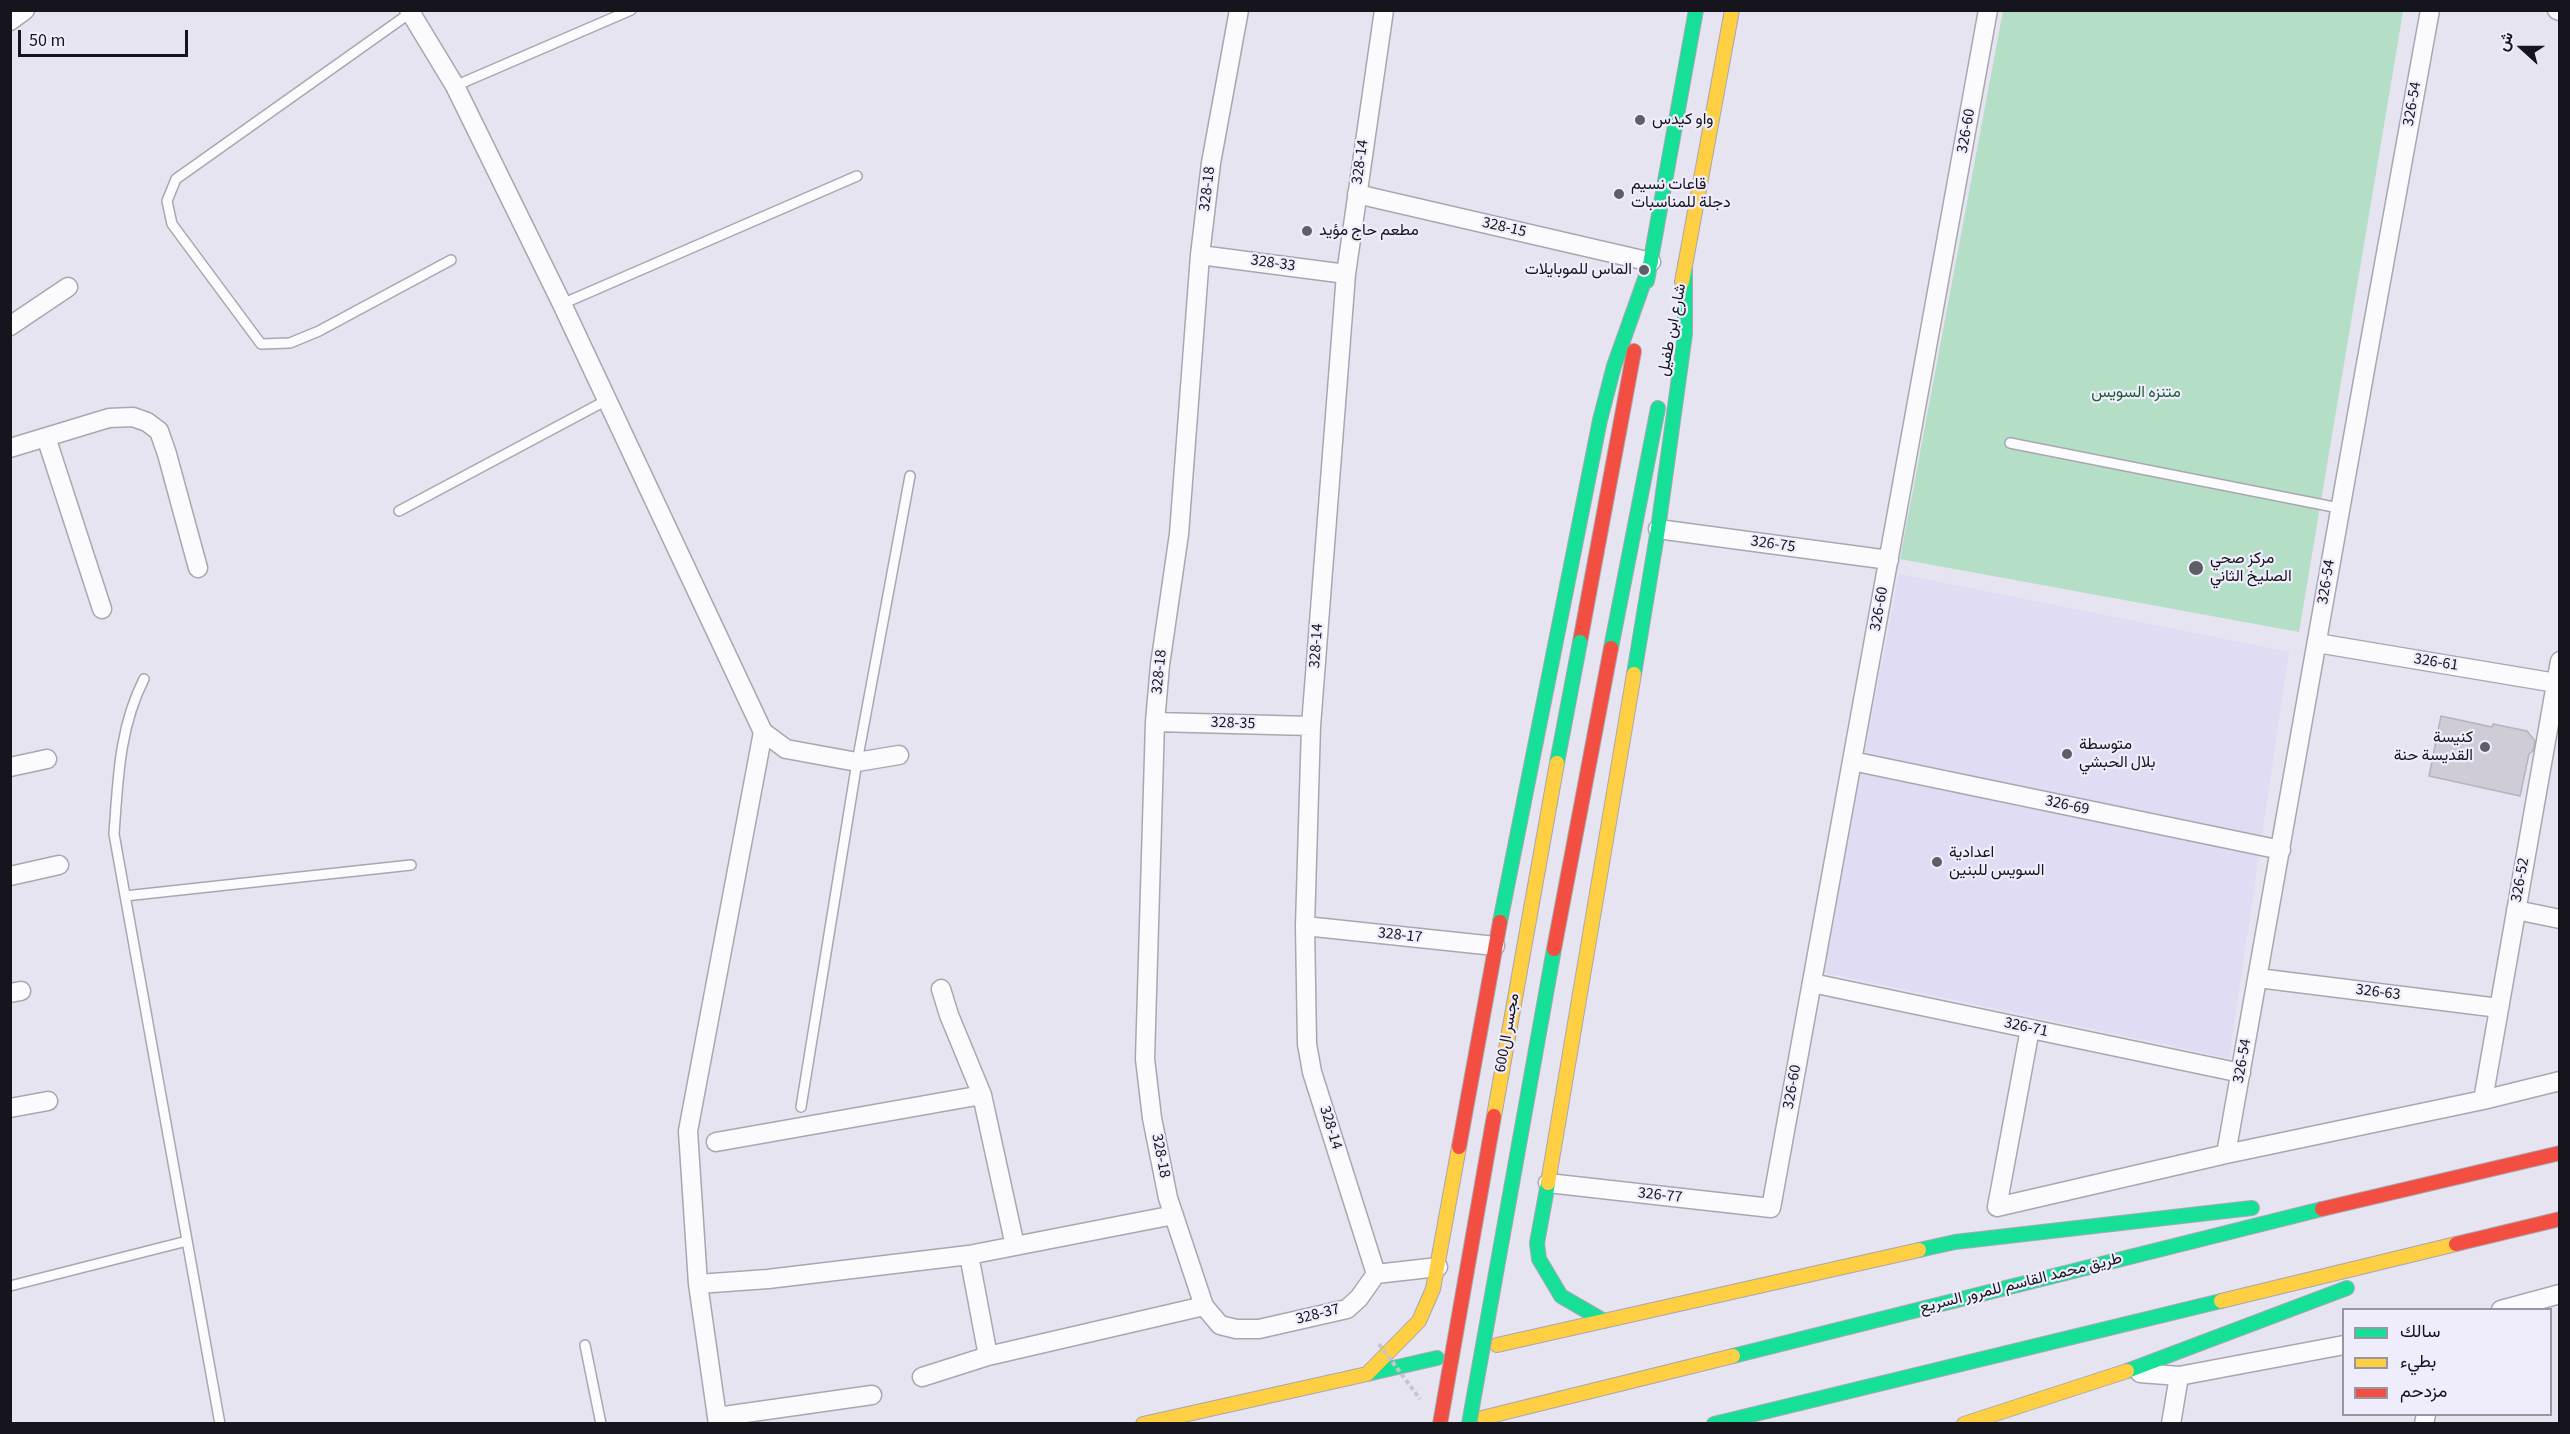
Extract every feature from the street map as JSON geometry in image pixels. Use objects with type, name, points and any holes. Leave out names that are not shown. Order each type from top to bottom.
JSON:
[{"type":"main road","name":"شارع ابن طفيل","points":[[1580,642],[1696,10]]},
{"type":"main road","name":"شارع ابن طفيل","points":[[1667,358],[1732,10]]},
{"type":"main road","points":[[1366,1374],[1419,1321],[1433,1289],[1495,946],[1600,420],[1614,366],[1651,262]]},
{"type":"main road","points":[[1604,1321],[1561,1296],[1539,1259],[1537,1243],[1658,529],[1685,334],[1685,265]]},
{"type":"main road","name":"شارع ابن طفيل","points":[[1611,648],[1660,393]]},
{"type":"main road","name":"مجسر ال600","points":[[1440,1424],[1523,949],[1580,642]]},
{"type":"main road","name":"مجسر ال600","points":[[1469,1424],[1550,968],[1611,648]]},
{"type":"main road","name":"طريق محمد القاسم للمرور السريع","points":[[1482,1418],[2385,1193],[2559,1154]]},
{"type":"main road","points":[[1497,1345],[1954,1242],[2385,1193]]},
{"type":"main road","points":[[1714,1424],[2559,1219]]},
{"type":"main road","points":[[1964,1424],[2127,1371],[2480,1238]]},
{"type":"main road","points":[[1143,1424],[1437,1358]]},
{"type":"street","points":[[10,21],[25,10]]},
{"type":"street","name":"328-18","points":[[1220,1325],[1204,1306],[1174,1215],[1152,1118],[1145,1059],[1155,722],[1160,665],[1179,534],[1200,255],[1211,164],[1239,10]]},
{"type":"street","name":"328-14","points":[[1376,1274],[1312,1072],[1307,1044],[1305,926],[1311,726],[1346,274],[1384,10]]},
{"type":"street","name":"326-60","points":[[1771,1208],[1988,10]]},
{"type":"street","name":"326-54","points":[[2226,1154],[2317,643],[2338,508],[2430,10]]},
{"type":"street","points":[[409,12],[455,86],[562,304],[763,732],[786,749],[857,762],[899,754]]},
{"type":"street","name":"328-15","points":[[1357,194],[1651,262]]},
{"type":"street","name":"328-33","points":[[1200,255],[1346,274]]},
{"type":"street","points":[[10,326],[68,287]]},
{"type":"street","points":[[10,448],[109,418],[133,417],[147,422],[159,431],[198,568]]},
{"type":"street","points":[[46,437],[102,609]]},
{"type":"street","name":"326-75","points":[[1658,529],[1888,561]]},
{"type":"street","name":"326-61","points":[[2317,643],[2556,683]]},
{"type":"street","name":"326-52","points":[[2483,1100],[2559,661]]},
{"type":"street","name":"328-35","points":[[1155,722],[1311,726]]},
{"type":"street","points":[[763,732],[688,1131],[698,1284],[717,1420],[872,1395]]},
{"type":"street","points":[[10,767],[47,759]]},
{"type":"street","name":"326-69","points":[[1852,761],[2281,850]]},
{"type":"street","points":[[10,876],[59,865]]},
{"type":"street","points":[[2516,910],[2559,919]]},
{"type":"street","name":"328-17","points":[[1305,926],[1495,946]]},
{"type":"street","name":"326-63","points":[[2258,978],[2499,1008]]},
{"type":"street","name":"326-71","points":[[1812,983],[2241,1073]]},
{"type":"street","points":[[941,989],[949,1015],[982,1095],[1015,1246]]},
{"type":"street","points":[[2030,1029],[1997,1207],[2226,1154],[2483,1100],[2559,1081]]},
{"type":"street","points":[[716,1143],[982,1095]]},
{"type":"street","points":[[10,1108],[48,1101]]},
{"type":"street","name":"326-77","points":[[1548,1183],[1771,1208]]},
{"type":"street","points":[[698,1284],[768,1279],[969,1255],[1174,1215]]},
{"type":"street","points":[[969,1255],[988,1356]]},
{"type":"street","points":[[1376,1274],[1437,1267]]},
{"type":"street","name":"328-37","points":[[1220,1325],[1236,1329],[1259,1329],[1347,1309],[1359,1298],[1376,1274]]},
{"type":"street","points":[[2508,1308],[2559,1294]]},
{"type":"street","points":[[922,1377],[988,1356],[1204,1306]]},
{"type":"street","points":[[2127,1371],[2179,1376],[2342,1345]]},
{"type":"street","points":[[2171,1424],[2179,1376]]},
{"type":"lane","points":[[455,86],[630,10]]},
{"type":"lane","points":[[409,12],[176,179],[167,201],[172,224],[261,344],[290,343],[319,331],[452,260]]},
{"type":"lane","points":[[562,304],[857,176]]},
{"type":"lane","points":[[399,511],[607,400]]},
{"type":"lane","points":[[2010,443],[2338,508]]},
{"type":"lane","points":[[801,1107],[857,762],[910,476]]},
{"type":"lane","points":[[144,679],[132,702],[120,751],[114,834],[219,1424]]},
{"type":"lane","points":[[125,896],[411,865]]},
{"type":"lane","points":[[10,1286],[187,1241]]},
{"type":"lane","points":[[585,1345],[601,1424]]},
{"type":"path","points":[[1379,1344],[1424,1405]]},
{"type":"shaded area","points":[[1899,574],[2289,652],[2229,1058],[1822,972]]},
{"type":"green space","name":"متنزه السويس","points":[[2395,10],[2403,12],[2299,632],[1900,559],[2003,11]]},
{"type":"building","name":"كنيسة القديسة حنة","points":[[2441,716],[2492,727],[2493,724],[2527,731],[2535,741],[2533,751],[2529,754],[2520,796],[2429,776]]},
{"type":"traffic: fast","points":[[1647,281],[1696,10]]},
{"type":"traffic: fast","points":[[1500,922],[1600,420],[1614,366],[1651,262]]},
{"type":"traffic: fast","points":[[1634,674],[1658,529],[1685,334],[1685,265]]},
{"type":"traffic: fast","points":[[1611,648],[1658,408]]},
{"type":"traffic: fast","points":[[1557,763],[1580,642]]},
{"type":"traffic: fast","points":[[1469,1424],[1554,949]]},
{"type":"traffic: fast","points":[[1548,1183],[1537,1243],[1539,1259],[1561,1296],[1604,1321]]},
{"type":"traffic: fast","points":[[1919,1250],[1955,1242],[2252,1208]]},
{"type":"traffic: fast","points":[[1733,1356],[2322,1209]]},
{"type":"traffic: fast","points":[[2127,1371],[2347,1288]]},
{"type":"traffic: fast","points":[[1714,1424],[2221,1301]]},
{"type":"traffic: fast","points":[[1367,1374],[1437,1358]]},
{"type":"traffic: slow","points":[[1682,282],[1732,10]]},
{"type":"traffic: slow","points":[[1548,1183],[1634,674]]},
{"type":"traffic: slow","points":[[1494,1116],[1557,763]]},
{"type":"traffic: slow","points":[[1143,1424],[1367,1374],[1419,1321],[1433,1289],[1459,1147]]},
{"type":"traffic: slow","points":[[2221,1301],[2456,1244]]},
{"type":"traffic: slow","points":[[1497,1345],[1919,1250]]},
{"type":"traffic: slow","points":[[1482,1418],[1733,1356]]},
{"type":"traffic: slow","points":[[1964,1424],[2127,1371]]},
{"type":"traffic: jam","points":[[1580,642],[1634,351]]},
{"type":"traffic: jam","points":[[1554,949],[1611,648]]},
{"type":"traffic: jam","points":[[1459,1147],[1500,922]]},
{"type":"traffic: jam","points":[[1440,1424],[1494,1116]]},
{"type":"traffic: jam","points":[[2322,1209],[2560,1153]]},
{"type":"traffic: jam","points":[[2456,1244],[2560,1219]]},
{"type":"place","name":"واو كيدس","points":[[1640,120]]},
{"type":"place","name":"قاعات نسيم دجلة للمناسبات","points":[[1619,194]]},
{"type":"place","name":"مطعم حاج مؤيد","points":[[1307,231]]},
{"type":"place","name":"الماس للموبايلات","points":[[1644,270]]},
{"type":"place","name":"مركز صحي الصليخ الثاني","points":[[2196,568]]},
{"type":"place","name":"كنيسة القديسة حنة","points":[[2485,747]]},
{"type":"place","name":"متوسطة بلال الحبشي","points":[[2067,754]]},
{"type":"place","name":"اعدادية السويس للبنين","points":[[1937,862]]}]
